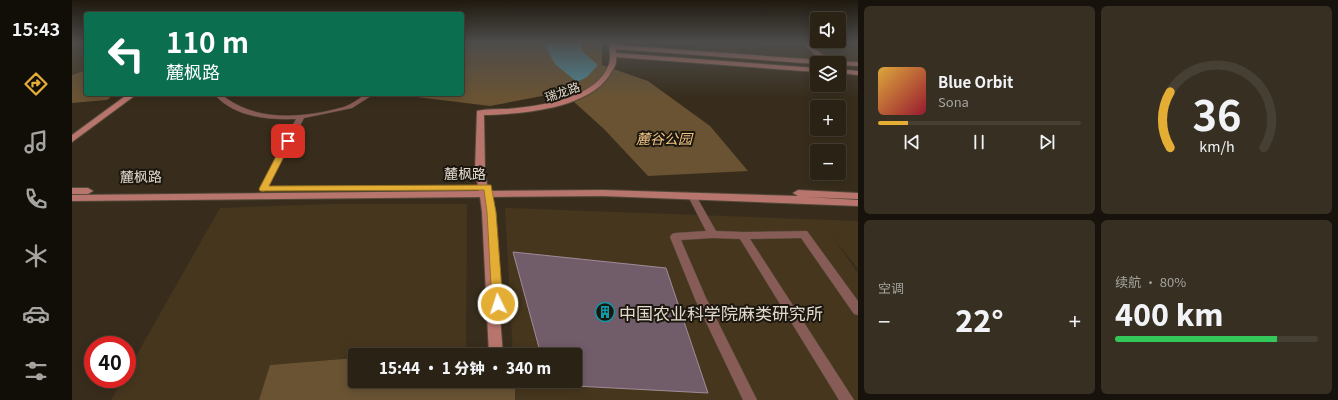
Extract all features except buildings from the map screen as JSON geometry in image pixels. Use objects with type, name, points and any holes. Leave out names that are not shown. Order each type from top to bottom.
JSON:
[{"type":"main road","name":"瑞龙路","points":[[486,191],[482,114],[506,114],[538,110],[580,98],[608,80],[615,68],[615,61]]},
{"type":"main road","points":[[731,61],[810,69]]},
{"type":"main road","points":[[791,61],[810,62]]},
{"type":"main road","points":[[846,63],[858,64]]},
{"type":"main road","points":[[846,72],[858,73]]},
{"type":"main road","points":[[72,133],[122,96]]},
{"type":"main road","points":[[72,140],[129,96]]},
{"type":"main road","name":"麓枫路","points":[[72,191],[263,189],[486,191],[600,186],[858,196]]},
{"type":"main road","points":[[486,191],[496,348]]},
{"type":"main road","points":[[486,191],[492,212],[502,348]]},
{"type":"main road","points":[[72,198],[486,191],[603,193],[858,203]]},
{"type":"street","points":[[219,96],[225,102],[240,110],[262,115],[288,118],[301,117],[350,107],[368,96]]},
{"type":"street","points":[[263,189],[301,117]]},
{"type":"street","points":[[692,196],[713,234]]},
{"type":"street","points":[[750,400],[701,299],[675,237],[713,234],[743,236],[804,234],[858,310]]},
{"type":"street","points":[[743,236],[847,400]]},
{"type":"shaded area","points":[[72,61],[84,61],[84,71],[72,75]]},
{"type":"shaded area","points":[[331,204],[467,204],[466,348],[348,348],[348,359],[271,365],[259,400],[111,400],[118,388],[136,388],[136,356],[220,208]]},
{"type":"shaded area","points":[[505,208],[858,221],[858,269],[831,235],[858,273],[858,400],[515,400],[514,388],[582,388],[582,348],[513,348]]},
{"type":"green space","name":"麓谷公园","points":[[464,61],[602,61],[602,65],[648,81],[710,126],[748,171],[648,176],[604,129],[563,92],[490,106],[408,96],[464,96]]},
{"type":"green space","points":[[84,71],[84,96],[112,96],[107,100],[72,103],[72,75]]},
{"type":"green space","points":[[348,359],[348,388],[514,388],[515,400],[259,400],[270,365]]},
{"type":"water","points":[[553,61],[593,61],[598,65],[587,77],[577,82],[555,64]]},
{"type":"place","name":"中国农业科学院麻类研究所","points":[[605,312]]},
{"type":"route","points":[[288,141],[263,189],[488,187],[492,212],[498,304]]}]
